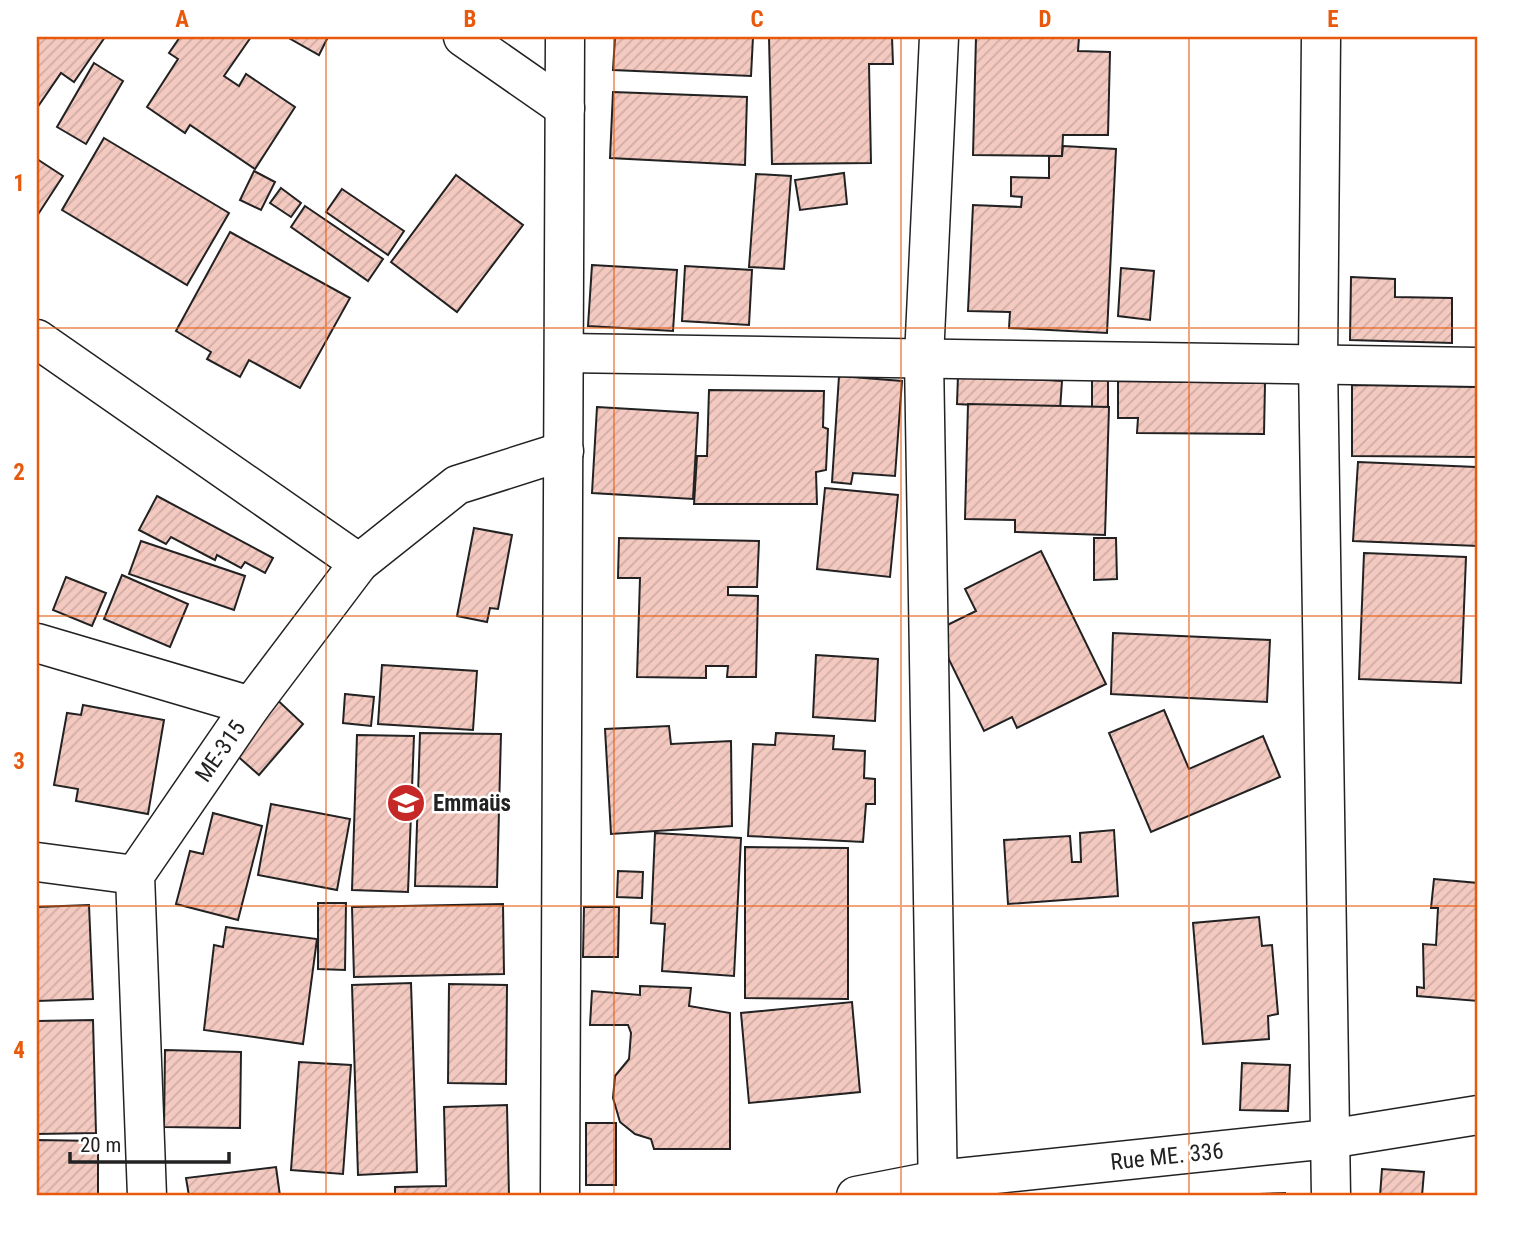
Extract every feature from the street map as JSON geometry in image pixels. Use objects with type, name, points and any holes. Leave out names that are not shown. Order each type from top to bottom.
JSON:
[{"type":"street","points":[[463,37],[565,108]]},
{"type":"street","points":[[560,1196],[565,37]]},
{"type":"street","points":[[938,1188],[924,358],[939,37]]},
{"type":"street","points":[[1321,37],[1318,362],[1331,1196]]},
{"type":"street","points":[[37,339],[359,563]]},
{"type":"street","points":[[565,353],[1318,362],[1478,367]]},
{"type":"street","name":"ME-315","points":[[135,875],[251,706],[359,563],[457,485],[564,451]]},
{"type":"street","points":[[37,643],[251,706]]},
{"type":"street","points":[[37,862],[135,875],[147,1196]]},
{"type":"street","name":"Rue ME. 336","points":[[856,1196],[1329,1139],[1478,1115]]},
{"type":"building","points":[[37,37],[105,37],[74,82],[61,73],[37,108]]},
{"type":"building","points":[[180,37],[251,37],[224,76],[239,86],[246,74],[295,107],[255,169],[190,125],[185,133],[147,107],[178,59],[169,53]]},
{"type":"building","points":[[287,37],[328,37],[319,55]]},
{"type":"building","points":[[615,37],[753,37],[751,76],[613,70]]},
{"type":"building","points":[[769,37],[892,37],[893,64],[869,64],[871,163],[772,164]]},
{"type":"building","points":[[976,37],[1079,37],[1078,51],[1110,52],[1108,135],[1063,135],[1062,156],[973,155]]},
{"type":"building","points":[[94,63],[123,81],[86,144],[57,127]]},
{"type":"building","points":[[613,92],[747,97],[745,165],[610,158]]},
{"type":"building","points":[[104,138],[229,213],[187,285],[62,210]]},
{"type":"building","points":[[1063,146],[1116,149],[1107,333],[1009,328],[1010,312],[968,311],[973,205],[1021,207],[1022,197],[1011,196],[1011,177],[1049,178],[1049,156],[1062,156]]},
{"type":"building","points":[[37,159],[63,176],[37,216]]},
{"type":"building","points":[[254,171],[275,182],[261,210],[240,200]]},
{"type":"building","points":[[844,173],[847,204],[800,210],[795,180]]},
{"type":"building","points":[[756,174],[791,176],[784,269],[749,267]]},
{"type":"building","points":[[456,175],[523,225],[457,312],[391,262]]},
{"type":"building","points":[[281,188],[301,203],[291,217],[270,203]]},
{"type":"building","points":[[342,189],[404,231],[388,255],[326,212]]},
{"type":"building","points":[[305,206],[383,259],[368,281],[291,227]]},
{"type":"building","points":[[230,232],[350,298],[300,388],[249,360],[240,377],[207,359],[211,352],[176,331]]},
{"type":"building","points":[[592,265],[677,270],[673,331],[588,326]]},
{"type":"building","points":[[685,266],[752,270],[749,325],[682,321]]},
{"type":"building","points":[[1121,268],[1154,271],[1150,320],[1118,316]]},
{"type":"building","points":[[1351,277],[1395,279],[1395,297],[1452,298],[1452,343],[1350,340]]},
{"type":"building","points":[[958,375],[1062,381],[1060,410],[957,404]]},
{"type":"building","points":[[839,376],[902,381],[895,476],[853,473],[851,484],[832,482]]},
{"type":"building","points":[[1092,379],[1108,379],[1108,410],[1092,410]]},
{"type":"building","points":[[1118,381],[1265,383],[1264,434],[1137,433],[1138,418],[1118,418]]},
{"type":"building","points":[[1352,385],[1478,387],[1478,457],[1352,456]]},
{"type":"building","points":[[709,390],[824,391],[823,427],[828,429],[826,470],[816,472],[817,504],[694,504],[697,456],[707,456]]},
{"type":"building","points":[[968,404],[1109,407],[1105,535],[1015,532],[1015,520],[965,519]]},
{"type":"building","points":[[597,407],[698,413],[693,499],[592,493]]},
{"type":"building","points":[[1358,462],[1476,467],[1478,546],[1353,541]]},
{"type":"building","points":[[825,488],[898,495],[890,577],[817,569]]},
{"type":"building","points":[[157,496],[273,558],[265,573],[245,562],[241,568],[217,555],[215,560],[171,537],[166,544],[139,530]]},
{"type":"building","points":[[474,528],[512,535],[498,609],[490,608],[487,622],[457,616]]},
{"type":"building","points":[[619,538],[759,541],[757,587],[728,587],[728,595],[758,596],[756,677],[727,677],[728,666],[706,666],[706,678],[637,677],[640,578],[618,578]]},
{"type":"building","points":[[1094,538],[1116,538],[1117,579],[1094,580]]},
{"type":"building","points":[[141,541],[245,576],[234,610],[129,574]]},
{"type":"building","points":[[1041,551],[1106,684],[1017,728],[1012,717],[984,731],[935,631],[976,611],[965,589]]},
{"type":"building","points":[[1364,553],[1466,557],[1461,683],[1359,679]]},
{"type":"building","points":[[122,575],[188,604],[170,647],[104,619]]},
{"type":"building","points":[[66,577],[106,593],[92,626],[53,610]]},
{"type":"building","points":[[1113,633],[1270,640],[1267,702],[1111,694]]},
{"type":"building","points":[[816,655],[878,659],[875,721],[813,717]]},
{"type":"building","points":[[382,665],[477,671],[473,730],[378,724]]},
{"type":"building","points":[[271,694],[303,724],[259,775],[226,746]]},
{"type":"building","points":[[345,694],[374,697],[371,726],[343,723]]},
{"type":"building","points":[[83,705],[164,720],[148,814],[76,801],[78,789],[54,785],[67,713],[81,715]]},
{"type":"building","points":[[1164,710],[1189,769],[1263,736],[1280,777],[1151,832],[1109,733]]},
{"type":"building","points":[[669,726],[671,744],[731,741],[732,826],[611,834],[605,729]]},
{"type":"building","points":[[420,733],[501,734],[497,887],[415,886]]},
{"type":"building","points":[[776,733],[834,736],[833,749],[865,751],[864,778],[875,779],[875,804],[866,804],[863,842],[748,836],[753,744],[775,745]]},
{"type":"building","points":[[357,735],[414,736],[408,892],[352,890]]},
{"type":"building","points":[[271,804],[350,819],[337,890],[258,875]]},
{"type":"building","points":[[213,813],[262,826],[238,920],[176,904],[190,851],[203,854]]},
{"type":"building","points":[[1114,830],[1118,896],[1008,904],[1004,840],[1070,836],[1072,862],[1081,862],[1080,833]]},
{"type":"building","points":[[655,833],[741,838],[734,976],[662,971],[665,924],[651,923]]},
{"type":"building","points":[[745,847],[848,848],[848,999],[745,998]]},
{"type":"building","points":[[618,871],[643,872],[642,898],[617,897]]},
{"type":"building","points":[[1434,879],[1478,883],[1478,1001],[1417,996],[1417,987],[1424,988],[1423,944],[1436,945],[1438,908],[1431,908]]},
{"type":"building","points":[[318,903],[346,903],[345,970],[318,969]]},
{"type":"building","points":[[503,904],[504,974],[354,977],[352,907]]},
{"type":"building","points":[[89,905],[93,999],[37,1001],[37,907]]},
{"type":"building","points":[[584,907],[619,907],[618,957],[583,957]]},
{"type":"building","points":[[1259,917],[1262,946],[1272,945],[1278,1014],[1268,1016],[1269,1039],[1203,1044],[1193,923]]},
{"type":"building","points":[[226,927],[317,939],[303,1044],[204,1030],[214,945],[223,947]]},
{"type":"building","points":[[411,983],[417,1172],[358,1175],[352,985]]},
{"type":"building","points":[[449,984],[507,985],[506,1084],[448,1083]]},
{"type":"building","points":[[640,986],[691,988],[689,1006],[730,1013],[730,1149],[654,1149],[651,1139],[635,1134],[620,1122],[613,1098],[615,1076],[629,1059],[631,1033],[628,1025],[590,1025],[592,991],[640,995]]},
{"type":"building","points":[[852,1002],[860,1092],[749,1103],[741,1013]]},
{"type":"building","points":[[93,1020],[96,1133],[37,1134],[37,1021]]},
{"type":"building","points":[[165,1050],[241,1052],[240,1128],[164,1127]]},
{"type":"building","points":[[299,1062],[351,1065],[343,1174],[291,1170]]},
{"type":"building","points":[[1242,1063],[1290,1065],[1288,1111],[1240,1110]]},
{"type":"building","points":[[507,1105],[509,1196],[395,1196],[395,1187],[446,1186],[444,1107]]},
{"type":"building","points":[[586,1123],[616,1123],[616,1185],[586,1185]]},
{"type":"building","points":[[37,1140],[98,1141],[98,1196],[37,1196]]},
{"type":"building","points":[[276,1167],[280,1196],[189,1196],[186,1178]]},
{"type":"building","points":[[1382,1169],[1424,1172],[1422,1196],[1380,1196]]},
{"type":"building","points":[[1285,1193],[1285,1196],[1208,1196]]},
{"type":"place","name":"Emmaüs","points":[[406,803]]}]
